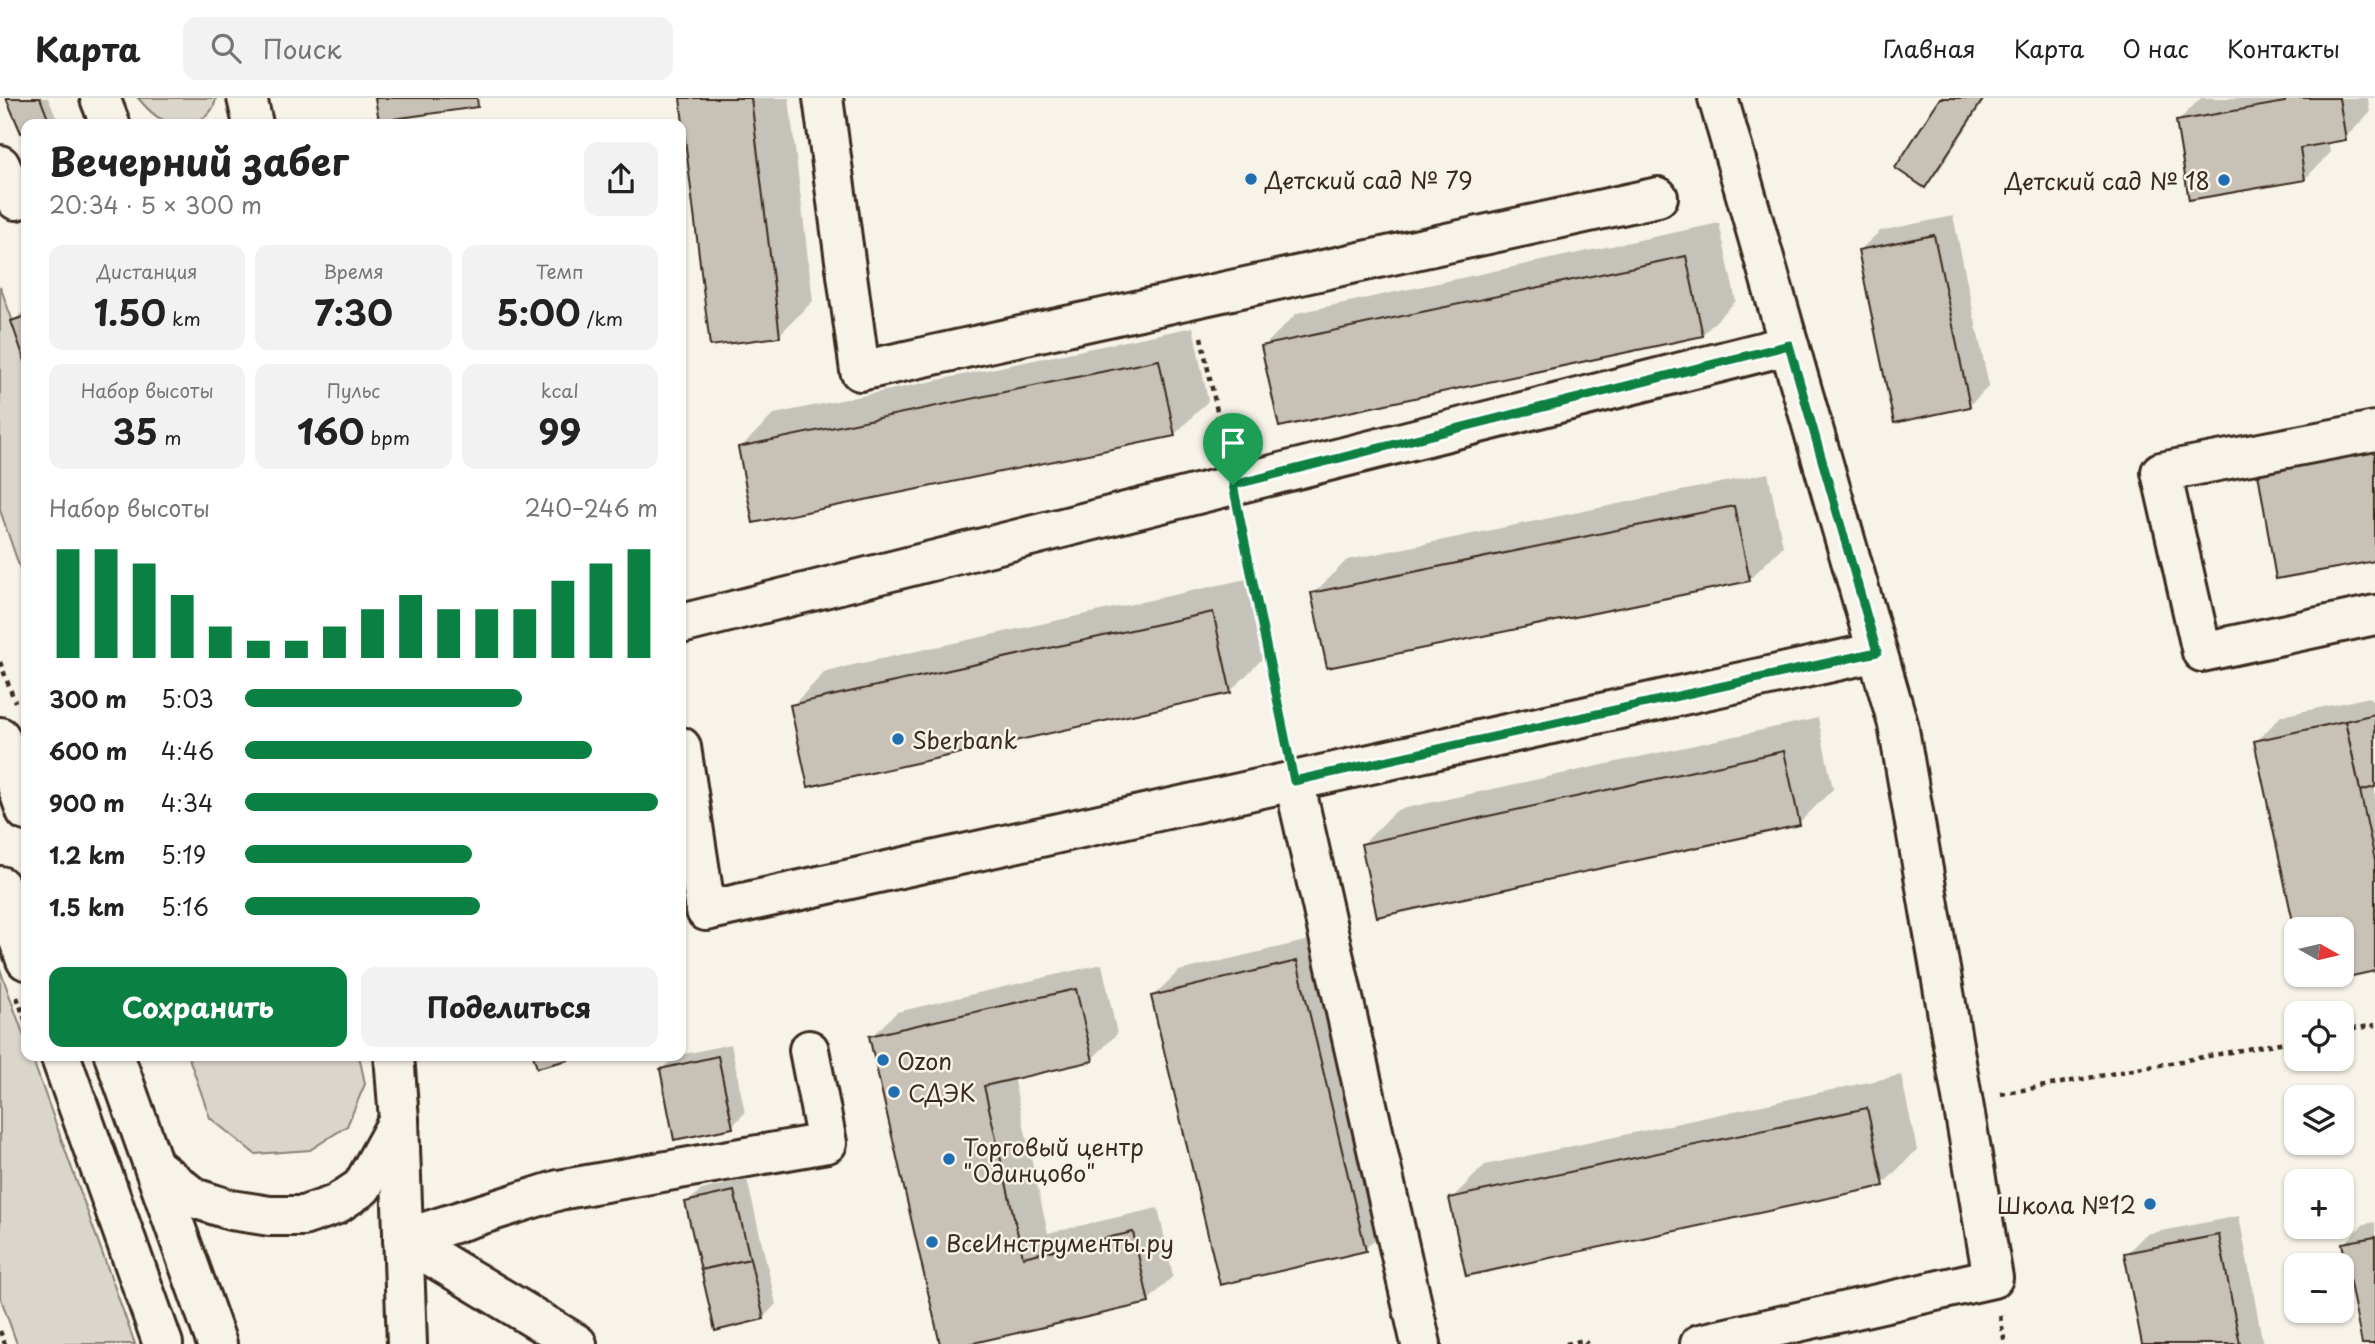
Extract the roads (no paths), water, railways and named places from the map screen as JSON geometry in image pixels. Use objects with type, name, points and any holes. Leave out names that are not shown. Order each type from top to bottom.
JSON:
[{"type":"main road","points":[[247,98],[252,119]]},
{"type":"main road","points":[[823,98],[860,371],[1658,197]]},
{"type":"main road","points":[[1700,1344],[1993,1278],[1898,724],[1718,98]]},
{"type":"main road","points":[[0,164],[16,200]]},
{"type":"main road","points":[[686,623],[1789,345]]},
{"type":"main road","points":[[2375,431],[2161,472],[2203,652],[2375,615]]},
{"type":"main road","points":[[686,812],[694,915],[1877,652]]},
{"type":"main road","points":[[0,737],[21,797]]},
{"type":"main road","points":[[1294,781],[1421,1344]]},
{"type":"main road","points":[[0,886],[21,946]]},
{"type":"main road","points":[[403,1239],[559,1190],[827,1143],[809,1050]]},
{"type":"main road","points":[[62,1061],[163,1344]]},
{"type":"main road","points":[[116,1061],[217,1344]]},
{"type":"main road","points":[[394,1061],[407,1344]]},
{"type":"main road","points":[[154,1166],[194,1199],[231,1210],[270,1216],[303,1216],[335,1205],[362,1188],[399,1120]]},
{"type":"main road","points":[[403,1239],[578,1344]]},
{"type":"place","name":"Детский сад № 79","points":[[1251,179]]},
{"type":"place","name":"Детский сад № 18","points":[[2224,180]]},
{"type":"place","name":"Sberbank","points":[[898,739]]},
{"type":"place","name":"Ozon","points":[[883,1060]]},
{"type":"place","name":"СДЭК","points":[[894,1092]]},
{"type":"place","name":"Торговый центр \"Одинцово\"","points":[[949,1159]]},
{"type":"place","name":"Школа №12","points":[[2150,1204]]},
{"type":"place","name":"ВсеИнструменты.ру","points":[[932,1242]]}]
